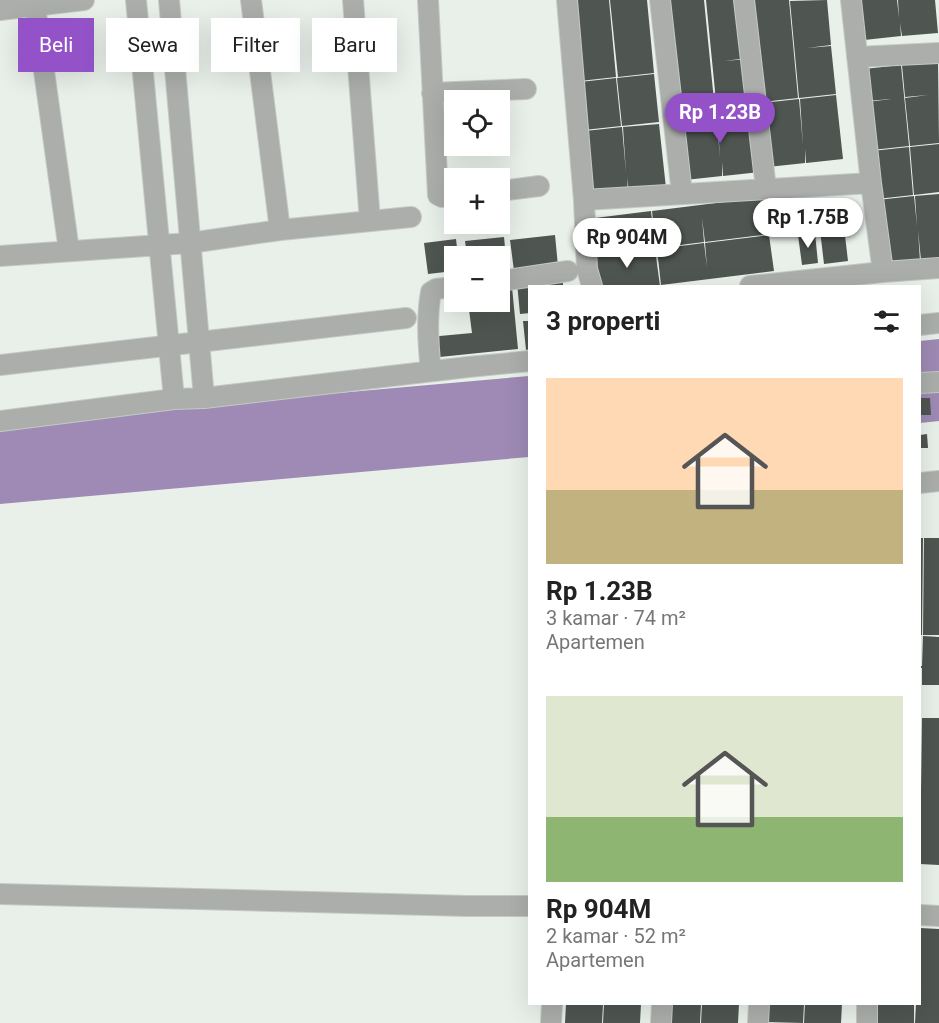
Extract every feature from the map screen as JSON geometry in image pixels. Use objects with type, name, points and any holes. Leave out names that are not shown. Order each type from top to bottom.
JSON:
[{"type":"street","points":[[0,10],[84,0]]},
{"type":"street","points":[[136,0],[174,399]]},
{"type":"street","points":[[169,0],[204,398]]},
{"type":"street","points":[[251,0],[280,230]]},
{"type":"street","points":[[353,0],[370,221]]},
{"type":"street","points":[[428,0],[438,195],[444,197]]},
{"type":"street","points":[[567,0],[584,200],[587,269],[592,285]]},
{"type":"street","points":[[660,0],[682,195]]},
{"type":"street","points":[[744,0],[766,189]]},
{"type":"street","points":[[851,0],[883,272]]},
{"type":"street","points":[[35,6],[69,251]]},
{"type":"street","points":[[857,57],[939,53]]},
{"type":"street","points":[[432,93],[526,89]]},
{"type":"street","points":[[584,200],[871,183]]},
{"type":"street","points":[[510,189],[538,186]]},
{"type":"street","points":[[0,256],[190,243],[280,230],[411,218]]},
{"type":"street","points":[[760,285],[939,268]]},
{"type":"street","points":[[510,280],[568,271]]},
{"type":"street","points":[[431,371],[429,304],[431,292],[444,288]]},
{"type":"street","points":[[0,366],[406,318]]},
{"type":"street","points":[[921,325],[939,323]]},
{"type":"street","points":[[0,421],[174,399],[204,398],[528,361]]},
{"type":"street","points":[[921,383],[939,382]]},
{"type":"street","points":[[921,483],[939,481]]},
{"type":"street","points":[[0,894],[528,906]]},
{"type":"street","points":[[921,915],[939,916]]},
{"type":"street","points":[[551,1023],[552,1005]]},
{"type":"street","points":[[661,1023],[662,1005]]},
{"type":"street","points":[[758,1023],[759,1005]]},
{"type":"street","points":[[867,1005],[867,1023]]},
{"type":"shaded area","points":[[939,339],[939,421],[921,423],[921,341]]},
{"type":"shaded area","points":[[528,376],[528,457],[0,504],[0,423]]},
{"type":"building","points":[[572,0],[609,0],[616,77],[580,81]]},
{"type":"building","points":[[610,0],[647,0],[654,73],[618,77]]},
{"type":"building","points":[[667,0],[704,0],[715,111],[679,115]]},
{"type":"building","points":[[706,0],[742,0],[748,58],[724,61],[748,59],[753,107],[717,111]]},
{"type":"building","points":[[751,0],[789,0],[798,98],[762,102]]},
{"type":"building","points":[[827,0],[831,45],[807,48],[831,46],[836,94],[799,98],[790,1]]},
{"type":"building","points":[[860,0],[897,0],[899,18],[898,0],[935,0],[938,33],[902,36],[900,23],[901,36],[864,40]]},
{"type":"building","points":[[938,61],[939,143],[910,146],[905,98],[928,95],[905,97],[902,65]]},
{"type":"building","points":[[901,65],[909,146],[872,150],[867,102],[891,99],[867,101],[864,69]]},
{"type":"building","points":[[654,74],[659,122],[622,126],[617,78]]},
{"type":"building","points":[[616,78],[621,126],[584,130],[580,82]]},
{"type":"building","points":[[836,95],[843,159],[806,163],[805,149],[805,163],[768,167],[762,103],[799,99],[803,145],[800,99]]},
{"type":"building","points":[[754,108],[760,172],[723,176],[722,162],[722,176],[685,180],[679,116],[716,112],[720,158],[717,112]]},
{"type":"building","points":[[659,124],[666,188],[629,191],[627,178],[628,192],[591,195],[585,131],[622,127],[626,173],[623,127]]},
{"type":"building","points":[[939,144],[939,192],[914,195],[910,147]]},
{"type":"building","points":[[909,147],[913,195],[877,199],[872,151]]},
{"type":"building","points":[[939,194],[939,259],[921,260],[918,230],[920,261],[883,264],[877,200],[914,196],[917,226],[915,196]]},
{"type":"building","points":[[764,197],[769,234],[705,242],[702,218],[704,242],[656,248],[652,211]]},
{"type":"building","points":[[804,199],[807,224],[773,229],[770,203]]},
{"type":"building","points":[[651,211],[655,248],[592,256],[587,219]]},
{"type":"building","points":[[844,227],[848,261],[824,264],[820,230]]},
{"type":"building","points":[[815,233],[818,263],[802,265],[798,235]]},
{"type":"building","points":[[555,235],[558,266],[514,271],[510,240]]},
{"type":"building","points":[[769,235],[774,271],[661,285],[657,249],[704,243],[707,267],[705,243]]},
{"type":"building","points":[[504,237],[505,246],[466,246],[465,241]]},
{"type":"building","points":[[456,239],[457,246],[444,246],[444,272],[428,274],[424,243]]},
{"type":"building","points":[[655,249],[660,285],[596,285],[592,257]]},
{"type":"building","points":[[563,279],[563,285],[528,285],[528,313],[520,314],[517,283]]},
{"type":"building","points":[[510,287],[512,287],[518,349],[430,358],[429,337],[472,333],[469,312],[510,312]]},
{"type":"building","points":[[523,321],[528,321],[528,350],[526,350]]},
{"type":"building","points":[[921,398],[930,398],[931,415],[921,415]]},
{"type":"building","points":[[927,434],[928,448],[921,448],[921,435]]},
{"type":"building","points":[[921,538],[923,538],[922,635]]},
{"type":"building","points":[[924,538],[939,538],[939,635],[923,635]]},
{"type":"building","points":[[923,636],[939,637],[939,685],[922,685]]},
{"type":"building","points":[[922,718],[939,718],[939,865],[921,864]]},
{"type":"building","points":[[921,928],[939,929],[939,1023],[915,1023],[916,1005],[921,1005]]},
{"type":"building","points":[[566,1005],[603,1005],[602,1023],[565,1023]]},
{"type":"building","points":[[604,1005],[641,1005],[640,1023],[603,1023]]},
{"type":"building","points":[[664,1005],[701,1005],[700,1023],[663,1023]]},
{"type":"building","points":[[702,1005],[739,1005],[738,1023],[701,1023]]},
{"type":"building","points":[[767,1005],[804,1005],[803,1023],[766,1022]]},
{"type":"building","points":[[805,1005],[842,1005],[841,1023],[804,1023]]},
{"type":"building","points":[[878,1005],[914,1005],[914,1023],[877,1023]]}]
